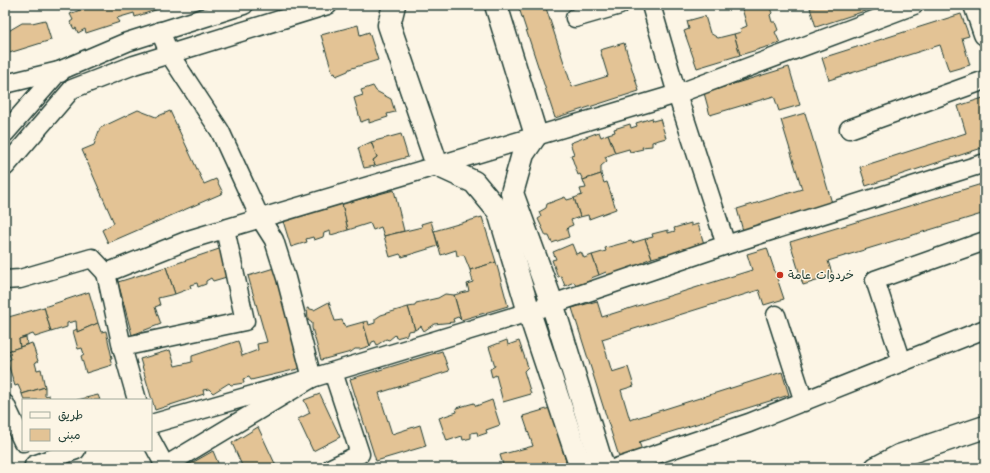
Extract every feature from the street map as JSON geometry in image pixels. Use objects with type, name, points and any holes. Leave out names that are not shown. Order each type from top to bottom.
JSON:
[{"type":"street","points":[[5,84],[59,71],[127,42],[160,30],[244,5]]},
{"type":"street","points":[[5,167],[72,89],[134,65],[328,5]]},
{"type":"street","points":[[394,5],[389,25],[437,165],[474,182],[499,212],[529,312],[581,468]]},
{"type":"street","points":[[496,5],[536,135]]},
{"type":"street","points":[[575,18],[620,5]]},
{"type":"street","points":[[651,5],[677,94],[726,245]]},
{"type":"street","points":[[106,273],[191,239],[677,94],[914,5]]},
{"type":"street","points":[[975,5],[985,34]]},
{"type":"street","points":[[160,30],[170,55],[220,131],[260,218],[274,240],[286,278],[312,378]]},
{"type":"street","points":[[59,71],[72,89]]},
{"type":"street","points":[[5,133],[59,71]]},
{"type":"street","points":[[849,129],[985,80]]},
{"type":"street","points":[[536,135],[523,154],[512,193],[552,304],[603,468]]},
{"type":"street","points":[[152,424],[333,372],[529,312],[726,245],[985,163]]},
{"type":"street","points":[[122,347],[245,321],[225,229]]},
{"type":"street","points":[[902,362],[875,280],[985,241]]},
{"type":"street","points":[[5,280],[20,279],[92,258],[106,273],[122,347],[137,399]]},
{"type":"street","points":[[776,315],[804,402]]},
{"type":"street","points":[[616,468],[749,424],[985,329]]},
{"type":"street","points":[[330,468],[360,454],[333,372]]},
{"type":"street","points":[[152,442],[164,467],[312,378]]},
{"type":"street","points":[[5,404],[22,440]]},
{"type":"street","points":[[876,468],[899,456],[985,427]]},
{"type":"street","points":[[29,461],[72,451]]},
{"type":"building","points":[[92,5],[170,5],[135,17],[134,13],[117,18],[120,22],[86,33],[85,29],[78,33],[76,28],[74,29],[70,22],[73,20],[70,14]]},
{"type":"building","points":[[518,5],[545,5],[572,87],[608,76],[600,50],[624,43],[639,91],[555,118]]},
{"type":"building","points":[[741,5],[769,6],[772,13],[770,15],[772,22],[775,22],[778,30],[775,32],[780,43],[740,55],[734,34],[741,32],[740,29],[747,26]]},
{"type":"building","points":[[820,5],[883,5],[816,27],[810,8]]},
{"type":"building","points":[[961,14],[969,36],[962,38],[970,65],[949,71],[940,45],[829,80],[822,58]]},
{"type":"building","points":[[705,16],[710,33],[718,38],[734,34],[740,55],[697,68],[684,31],[689,29],[687,21]]},
{"type":"building","points":[[45,20],[51,40],[6,54],[5,33],[22,23],[32,23]]},
{"type":"building","points":[[358,25],[360,35],[369,32],[378,60],[349,69],[348,71],[336,76],[335,73],[333,74],[321,35]]},
{"type":"building","points":[[789,67],[800,105],[779,111],[774,96],[710,115],[704,93]]},
{"type":"building","points":[[373,86],[376,91],[391,99],[395,112],[387,114],[388,117],[369,123],[369,119],[361,122],[354,98],[363,95],[361,90]]},
{"type":"building","points":[[983,98],[985,106],[985,147],[866,186],[860,167],[966,133],[958,106]]},
{"type":"building","points":[[138,110],[156,117],[170,111],[204,184],[216,179],[223,193],[108,243],[102,230],[114,223],[82,150],[94,145],[100,128]]},
{"type":"building","points":[[805,113],[832,203],[743,231],[737,209],[802,189],[781,120]]},
{"type":"building","points":[[652,118],[653,121],[660,119],[666,138],[652,142],[652,146],[642,147],[643,149],[630,152],[629,149],[615,153],[608,134],[615,132],[614,129],[630,124],[631,128],[637,126],[636,123]]},
{"type":"building","points":[[599,132],[601,137],[608,134],[615,153],[605,157],[607,161],[601,166],[601,174],[583,180],[580,174],[578,175],[571,155],[574,154],[570,143]]},
{"type":"building","points":[[401,134],[408,157],[375,166],[373,160],[377,157],[371,142]]},
{"type":"building","points":[[371,142],[377,157],[373,160],[375,166],[364,168],[358,148]]},
{"type":"building","points":[[601,174],[604,183],[607,182],[616,209],[589,219],[588,215],[580,217],[574,198],[582,195],[580,189],[586,188],[583,180]]},
{"type":"building","points":[[985,183],[985,213],[828,261],[833,276],[803,285],[790,242]]},
{"type":"building","points":[[394,190],[404,231],[384,236],[381,227],[373,230],[370,223],[348,230],[342,204]]},
{"type":"building","points":[[565,197],[567,200],[574,198],[580,217],[571,220],[573,225],[568,227],[567,230],[569,237],[552,243],[549,236],[546,236],[538,219],[541,217],[539,212],[546,208],[547,204]]},
{"type":"building","points":[[342,204],[348,230],[331,235],[330,231],[324,233],[323,237],[314,240],[313,237],[306,239],[307,242],[291,247],[283,221]]},
{"type":"building","points":[[482,217],[496,262],[470,270],[464,255],[457,256],[456,250],[441,255],[434,231]]},
{"type":"building","points":[[431,221],[438,246],[402,257],[400,254],[390,257],[384,236],[422,227],[421,224]]},
{"type":"building","points":[[691,223],[691,226],[698,224],[704,244],[690,247],[689,251],[668,257],[666,254],[652,258],[645,239],[653,237],[652,234],[668,230],[668,233],[675,231],[674,228]]},
{"type":"building","points":[[645,239],[652,258],[644,261],[644,264],[607,275],[606,272],[599,275],[592,255],[606,251],[605,248]]},
{"type":"building","points":[[572,244],[576,254],[581,252],[584,258],[592,255],[599,275],[591,278],[592,280],[576,286],[574,282],[565,286],[561,276],[558,277],[552,260],[556,259],[553,252]]},
{"type":"building","points":[[222,248],[230,276],[213,281],[211,278],[206,281],[206,284],[198,287],[197,283],[190,285],[191,288],[175,294],[166,267]]},
{"type":"building","points":[[767,248],[784,299],[764,305],[759,290],[602,339],[612,372],[628,367],[634,386],[621,390],[630,420],[782,372],[789,395],[639,442],[644,456],[621,463],[572,308],[597,301],[602,317],[752,270],[747,254]]},
{"type":"building","points":[[496,262],[508,306],[461,320],[454,295],[469,291],[467,284],[473,282],[470,270]]},
{"type":"building","points":[[166,267],[175,294],[158,298],[160,305],[155,307],[161,324],[132,335],[118,282]]},
{"type":"building","points":[[274,268],[302,368],[251,380],[249,377],[243,379],[244,383],[231,385],[229,383],[213,393],[209,389],[203,390],[204,394],[155,410],[140,359],[170,350],[175,366],[192,362],[192,356],[238,341],[242,356],[258,350],[257,344],[267,342],[248,276]]},
{"type":"building","points":[[89,292],[98,323],[77,332],[76,321],[67,323],[67,327],[51,332],[44,307]]},
{"type":"building","points":[[445,294],[454,295],[461,320],[458,317],[453,319],[454,322],[434,324],[424,331],[421,326],[415,330],[408,307],[415,306],[416,303],[438,298]]},
{"type":"building","points":[[329,302],[335,321],[342,320],[345,327],[363,322],[370,346],[355,349],[351,352],[321,360],[312,323],[308,320],[307,308],[314,310]]},
{"type":"building","points":[[44,307],[51,332],[35,337],[33,334],[19,339],[20,347],[8,351],[5,342],[5,318]]},
{"type":"building","points":[[408,307],[415,330],[408,331],[407,335],[396,338],[395,335],[389,340],[386,339],[377,345],[375,341],[372,342],[370,346],[363,322],[368,321],[369,325],[375,323],[375,319],[381,315]]},
{"type":"building","points":[[98,323],[101,332],[106,331],[112,358],[110,358],[112,365],[86,373],[81,356],[84,354],[82,348],[78,349],[73,331],[77,329],[77,332]]},
{"type":"building","points":[[26,337],[27,344],[20,347],[19,339]]},
{"type":"building","points":[[507,340],[508,345],[519,341],[528,367],[524,371],[531,394],[503,402],[496,375],[492,377],[490,369],[495,366],[489,347]]},
{"type":"building","points":[[32,343],[38,361],[35,363],[37,370],[41,369],[45,387],[22,394],[18,385],[15,386],[7,361],[11,359],[8,351]]},
{"type":"building","points":[[442,351],[449,371],[379,393],[392,434],[420,425],[426,446],[376,461],[350,379]]},
{"type":"building","points":[[45,387],[45,396],[49,395],[50,399],[24,399],[22,394]]},
{"type":"building","points":[[320,394],[340,437],[313,451],[298,419],[310,413],[304,400]]},
{"type":"building","points":[[98,395],[100,399],[81,399]]},
{"type":"building","points":[[492,400],[500,425],[486,430],[487,433],[478,436],[477,432],[471,433],[471,438],[463,440],[462,436],[447,441],[439,418],[457,412],[456,408],[474,403],[476,406]]},
{"type":"building","points":[[550,408],[568,468],[504,468],[500,455],[533,446],[523,416]]},
{"type":"building","points":[[258,427],[277,468],[243,468],[232,443]]},
{"type":"building","points":[[213,451],[220,468],[183,468]]},
{"type":"building","points":[[70,460],[74,468],[55,468]]},
{"type":"place","name":"خردوات عامة","points":[[780,275]]}]
